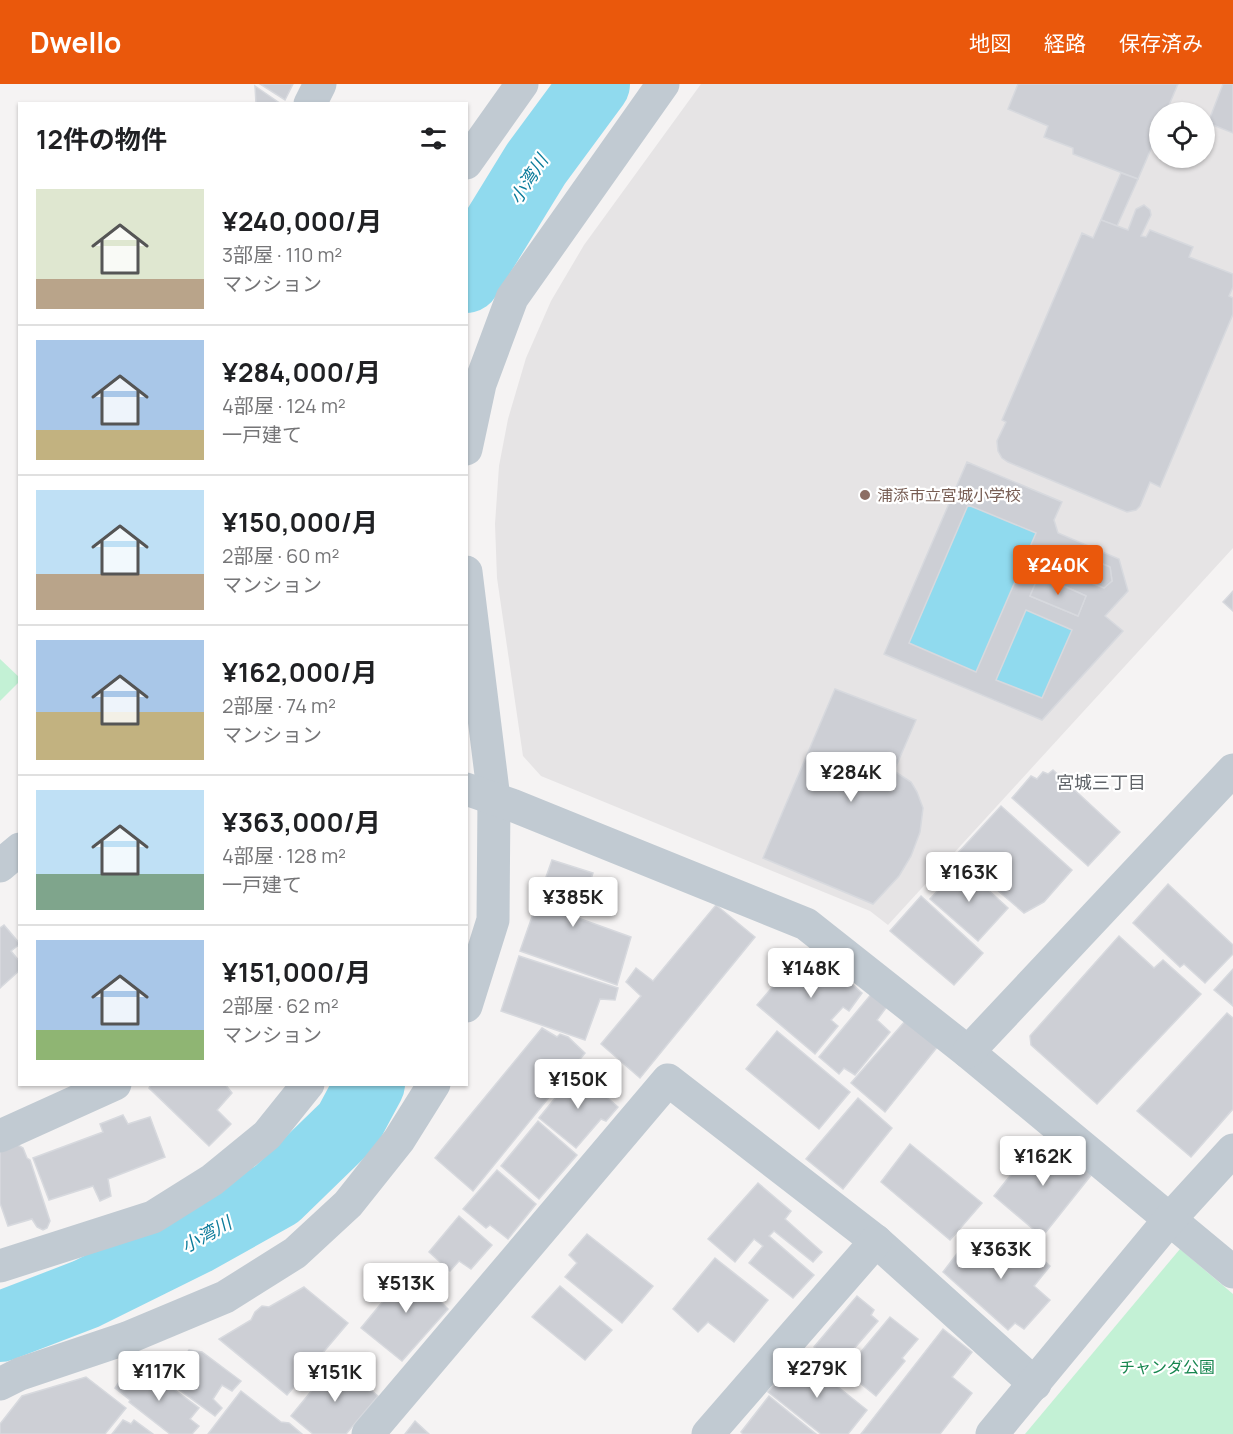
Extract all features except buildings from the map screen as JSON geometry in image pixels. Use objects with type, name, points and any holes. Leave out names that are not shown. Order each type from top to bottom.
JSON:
[{"type":"street","points":[[311,102],[320,84]]},
{"type":"street","points":[[468,160],[522,84]]},
{"type":"street","points":[[468,440],[480,384],[512,298],[663,84]]},
{"type":"street","points":[[468,604],[480,794],[493,920],[468,1000]]},
{"type":"street","points":[[968,1052],[1233,770]]},
{"type":"street","points":[[480,794],[806,924],[968,1052],[1233,1272]]},
{"type":"street","points":[[0,866],[18,851]]},
{"type":"street","points":[[368,1434],[668,1080],[876,1241],[1035,1384]]},
{"type":"street","points":[[0,1136],[112,1086]]},
{"type":"street","points":[[0,1266],[153,1217],[212,1180],[267,1135],[306,1086]]},
{"type":"street","points":[[0,1384],[20,1374],[127,1338],[225,1297],[295,1253],[348,1204],[399,1140],[433,1086]]},
{"type":"street","points":[[992,1434],[1170,1220],[1233,1150]]},
{"type":"street","points":[[708,1434],[876,1241]]},
{"type":"shaded area","name":"浦添市立宮城小学校","points":[[701,84],[1233,84],[1233,548],[888,925],[870,911],[541,776],[523,756],[497,578],[495,524],[499,466],[508,419],[526,358],[551,301],[584,245]]},
{"type":"green space","points":[[0,659],[18,676],[18,683],[0,701]]},
{"type":"green space","name":"チャンダ公園","points":[[1180,1249],[1233,1294],[1233,1434],[1025,1434]]},
{"type":"water","points":[[968,505],[1036,533],[976,672],[909,643]]},
{"type":"water","points":[[1026,610],[1072,630],[1042,698],[996,680]]},
{"type":"waterway","name":"小湾川","points":[[468,275],[536,164],[595,84]]},
{"type":"waterway","name":"小湾川","points":[[0,1327],[86,1294],[195,1240],[277,1194],[348,1125],[369,1086]]},
{"type":"place","name":"浦添市立宮城小学校","points":[[865,495]]},
{"type":"district","name":"宮城三丁目","points":[[1101,782]]}]
